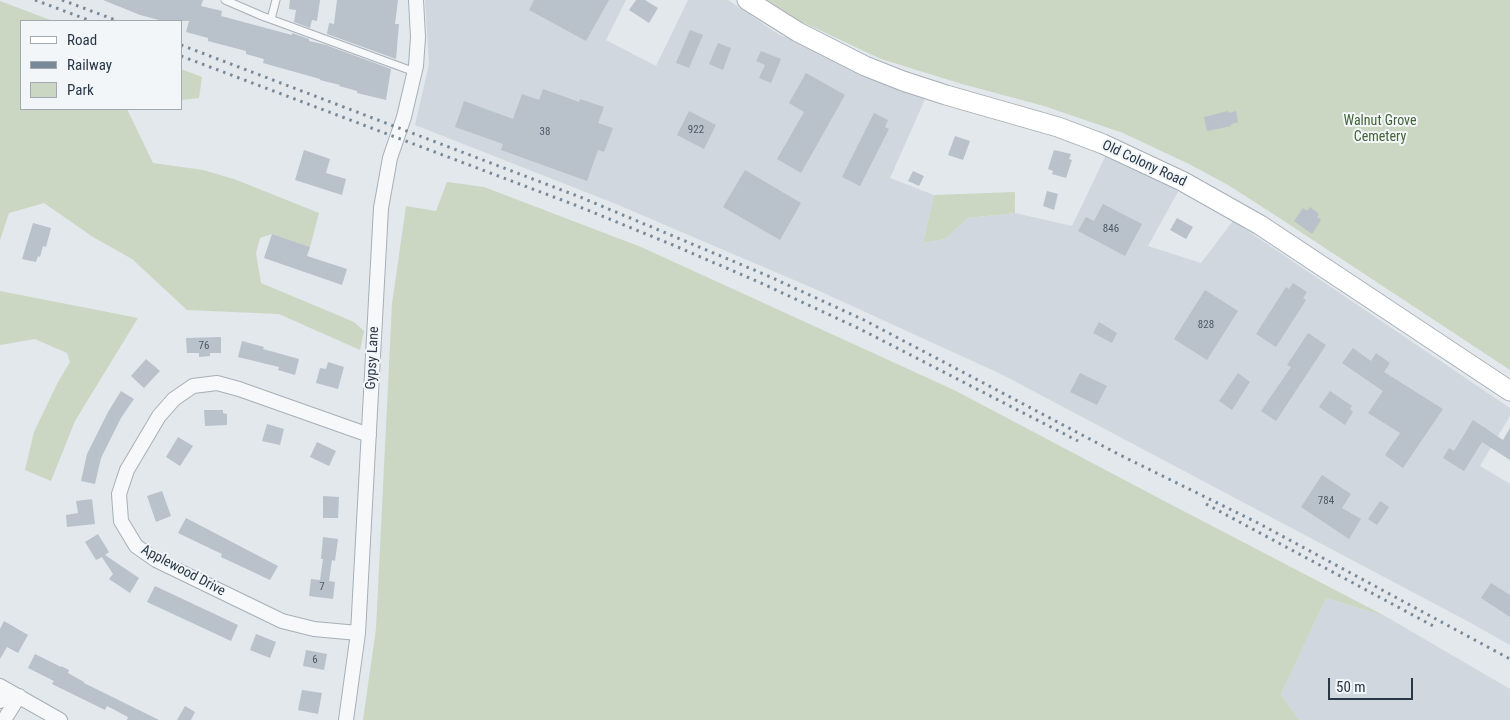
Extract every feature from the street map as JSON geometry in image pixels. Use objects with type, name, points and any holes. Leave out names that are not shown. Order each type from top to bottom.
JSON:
[{"type":"main road","name":"Old Colony Road","points":[[747,0],[798,32],[866,66],[946,95],[1066,130],[1103,144],[1182,181],[1260,225],[1510,392]]},
{"type":"street","name":"Gypsy Lane","points":[[346,720],[358,633],[381,208],[390,158],[404,117],[415,72],[418,37],[416,0]]},
{"type":"street","name":"Applewood Drive","points":[[358,633],[314,629],[282,621],[156,560],[136,546],[121,521],[119,494],[126,470],[159,416],[174,399],[193,386],[217,383],[239,389],[369,435]]},
{"type":"street","points":[[4,720],[6,694],[60,720]]},
{"type":"lane","points":[[225,0],[415,72]]},
{"type":"lane","points":[[271,19],[276,0]]},
{"type":"shaded area","points":[[425,0],[626,0],[606,40],[656,66],[688,0],[728,0],[778,34],[856,70],[926,97],[890,178],[934,195],[923,243],[945,239],[968,218],[1015,213],[1072,226],[1106,155],[1180,188],[1148,246],[1201,263],[1233,221],[1510,408],[1510,416],[1480,466],[1510,484],[1510,645],[1003,375],[815,289],[616,204],[415,125],[429,64]]},
{"type":"shaded area","points":[[1326,598],[1385,616],[1510,689],[1510,720],[1299,720],[1281,694]]},
{"type":"green space","name":"Walnut Grove Cemetery","points":[[767,0],[1510,0],[1510,370],[1278,217],[1228,185],[1189,164],[1123,133],[1044,106],[962,84],[881,59],[796,19]]},
{"type":"green space","points":[[0,1],[50,20],[20,20],[20,110],[127,110],[153,163],[203,170],[234,179],[319,213],[310,247],[272,234],[260,238],[256,253],[261,283],[354,322],[364,331],[360,350],[279,314],[187,310],[132,259],[93,237],[44,203],[9,213],[0,240]]},
{"type":"green space","points":[[182,69],[202,77],[199,98],[182,100]]},
{"type":"green space","points":[[447,182],[484,187],[641,247],[954,390],[1385,616],[1326,598],[1281,694],[1299,720],[363,720],[376,629],[392,304],[406,206],[436,211]]},
{"type":"green space","points":[[1015,192],[1015,213],[968,218],[945,239],[923,243],[934,195]]},
{"type":"green space","points":[[0,291],[138,318],[75,421],[51,481],[25,470],[34,432],[58,382],[70,362],[67,353],[35,339],[0,345]]},
{"type":"building","points":[[103,0],[203,0],[201,6],[222,11],[221,16],[292,35],[292,33],[309,39],[309,41],[326,45],[391,69],[386,100],[357,93],[357,91],[340,85],[263,63],[264,59],[246,54],[246,51],[208,41],[208,38],[186,32],[189,21],[159,20],[140,15]]},
{"type":"building","points":[[290,0],[320,0],[317,21],[312,20],[310,28],[294,22],[296,10],[289,9]]},
{"type":"building","points":[[337,0],[398,0],[395,24],[399,24],[396,59],[327,34],[329,23],[334,24]]},
{"type":"building","points":[[534,0],[609,0],[586,41],[529,10]]},
{"type":"building","points":[[636,0],[645,0],[658,8],[649,23],[629,10]]},
{"type":"building","points":[[690,30],[703,35],[689,68],[676,63]]},
{"type":"building","points":[[718,43],[731,48],[723,70],[709,64]]},
{"type":"building","points":[[761,51],[781,59],[771,83],[759,78],[765,65],[756,61]]},
{"type":"building","points":[[806,73],[845,95],[801,173],[777,159],[804,112],[789,103]]},
{"type":"building","points":[[543,89],[579,102],[580,99],[604,107],[598,123],[613,128],[604,152],[598,150],[587,181],[501,150],[503,144],[455,127],[464,101],[513,119],[522,94],[539,100]]},
{"type":"building","points":[[689,111],[716,125],[704,149],[677,135]]},
{"type":"building","points":[[1228,111],[1229,113],[1236,111],[1238,122],[1231,124],[1231,126],[1207,131],[1204,117]]},
{"type":"building","points":[[874,113],[888,120],[885,127],[889,129],[860,186],[842,177]]},
{"type":"building","points":[[955,136],[970,141],[963,160],[948,155]]},
{"type":"building","points":[[304,150],[330,159],[326,173],[346,179],[342,195],[295,180]]},
{"type":"building","points":[[1054,150],[1071,154],[1069,159],[1072,160],[1066,178],[1052,174],[1053,171],[1048,169]]},
{"type":"building","points":[[745,170],[801,203],[780,240],[723,207]]},
{"type":"building","points":[[913,171],[924,176],[919,186],[908,181]]},
{"type":"building","points":[[1047,191],[1058,194],[1054,210],[1043,206]]},
{"type":"building","points":[[1103,204],[1142,224],[1125,256],[1078,231],[1086,217],[1094,221]]},
{"type":"building","points":[[1310,207],[1319,214],[1317,217],[1321,220],[1312,234],[1294,221],[1303,208],[1307,211]]},
{"type":"building","points":[[1177,218],[1193,227],[1186,239],[1170,230]]},
{"type":"building","points":[[33,223],[51,228],[46,247],[43,246],[40,257],[38,256],[36,262],[22,259]]},
{"type":"building","points":[[272,234],[310,247],[307,256],[347,269],[342,285],[264,258]]},
{"type":"building","points":[[1293,283],[1307,292],[1303,298],[1306,300],[1276,347],[1256,334],[1286,287],[1289,289]]},
{"type":"building","points":[[1205,290],[1238,311],[1207,360],[1174,339]]},
{"type":"building","points":[[1099,322],[1117,333],[1112,343],[1093,333]]},
{"type":"building","points":[[1308,333],[1326,345],[1276,421],[1261,411],[1291,367],[1287,365]]},
{"type":"building","points":[[221,337],[221,353],[210,353],[210,356],[199,357],[199,353],[187,353],[186,338]]},
{"type":"building","points":[[242,341],[299,359],[295,375],[278,370],[279,367],[238,357]]},
{"type":"building","points":[[1353,348],[1371,361],[1376,353],[1390,363],[1384,372],[1443,409],[1403,468],[1385,455],[1400,433],[1368,413],[1383,391],[1342,363]]},
{"type":"building","points":[[146,359],[160,371],[144,388],[131,376]]},
{"type":"building","points":[[328,362],[344,367],[338,389],[316,383],[320,368],[326,369]]},
{"type":"building","points":[[1080,373],[1107,386],[1097,405],[1070,392]]},
{"type":"building","points":[[1238,373],[1250,382],[1232,410],[1219,401]]},
{"type":"building","points":[[121,391],[134,399],[121,418],[101,458],[95,484],[81,481],[87,454]]},
{"type":"building","points":[[1330,391],[1352,406],[1350,409],[1353,412],[1345,425],[1319,407]]},
{"type":"building","points":[[204,410],[223,410],[223,413],[227,414],[227,425],[205,426]]},
{"type":"building","points":[[1473,420],[1503,440],[1510,428],[1510,460],[1482,442],[1464,471],[1443,458],[1449,448],[1454,451]]},
{"type":"building","points":[[267,424],[284,429],[280,445],[262,441]]},
{"type":"building","points":[[178,437],[193,446],[180,466],[166,457]]},
{"type":"building","points":[[317,442],[336,451],[329,466],[310,457]]},
{"type":"building","points":[[1322,475],[1351,494],[1342,508],[1361,519],[1349,539],[1301,507]]},
{"type":"building","points":[[162,491],[171,516],[156,522],[147,496]]},
{"type":"building","points":[[323,496],[339,497],[338,518],[323,518]]},
{"type":"building","points":[[92,499],[95,524],[67,527],[66,515],[78,513],[76,501]]},
{"type":"building","points":[[1380,501],[1389,507],[1377,525],[1368,519]]},
{"type":"building","points":[[186,518],[278,566],[270,580],[221,557],[222,554],[178,533]]},
{"type":"building","points":[[98,534],[109,552],[105,555],[139,578],[130,593],[109,579],[113,574],[102,557],[96,560],[85,542]]},
{"type":"building","points":[[323,537],[338,539],[335,561],[332,560],[329,581],[335,582],[333,599],[309,596],[311,579],[320,580],[323,559],[321,559]]},
{"type":"building","points":[[1491,583],[1510,595],[1510,617],[1481,598]]},
{"type":"building","points":[[155,586],[238,625],[231,641],[147,602]]},
{"type":"building","points":[[4,621],[28,635],[18,653],[7,647],[0,659],[0,629]]},
{"type":"building","points":[[256,634],[276,642],[270,658],[250,650]]},
{"type":"building","points":[[306,650],[327,654],[324,670],[303,666]]},
{"type":"building","points":[[35,654],[69,670],[68,673],[84,683],[159,720],[127,720],[128,717],[107,706],[105,710],[52,684],[54,681],[28,668]]},
{"type":"building","points":[[302,690],[322,693],[318,714],[298,710]]},
{"type":"building","points":[[185,706],[195,712],[191,720],[177,720]]},
{"type":"railway","points":[[35,0],[88,20]]},
{"type":"railway","points":[[62,0],[115,20]]},
{"type":"railway","points":[[182,45],[580,197],[766,275],[864,320],[1120,455],[1258,523],[1510,659]]},
{"type":"railway","points":[[182,56],[575,205],[673,245],[860,329],[1078,441]]},
{"type":"railway","points":[[1206,504],[1437,628]]}]
